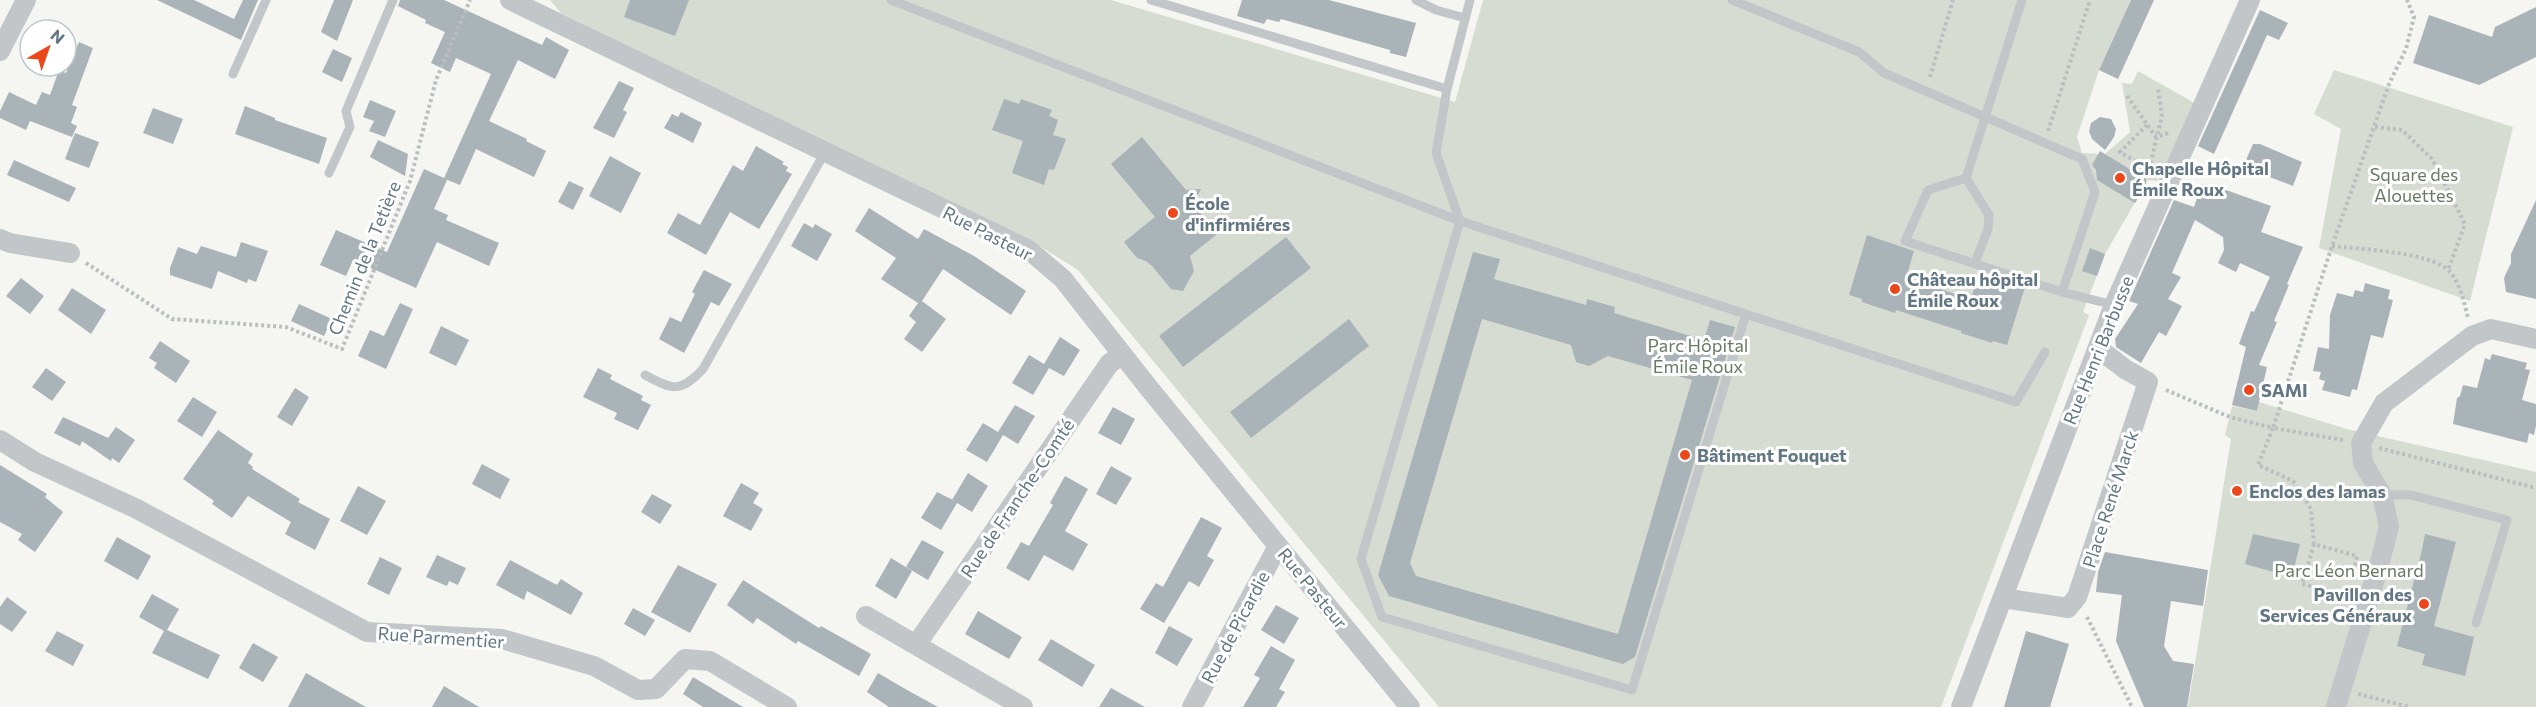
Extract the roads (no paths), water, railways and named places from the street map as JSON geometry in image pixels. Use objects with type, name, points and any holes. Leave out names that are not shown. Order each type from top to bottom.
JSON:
[{"type":"street","points":[[0,51],[26,0]]},
{"type":"street","name":"Rue Henri Barbusse","points":[[1961,707],[2114,305],[2250,0]]},
{"type":"street","name":"Rue Pasteur","points":[[516,1],[1029,250],[1063,279],[1410,707]]},
{"type":"street","points":[[0,239],[10,243],[70,254]]},
{"type":"street","points":[[2338,698],[2374,583],[2389,526],[2382,495],[2363,463],[2361,443],[2384,403],[2472,336],[2492,329],[2536,339]]},
{"type":"street","name":"Place René Marck","points":[[2003,598],[2068,608],[2077,597],[2148,382],[2125,369],[2098,348]]},
{"type":"street","name":"Rue de Franche-Comté","points":[[916,645],[1108,363],[1122,354]]},
{"type":"street","name":"Rue Parmentier","points":[[0,440],[35,462],[135,508],[367,632],[502,639],[594,666],[638,690],[656,689],[685,659],[710,661],[787,707]]},
{"type":"street","name":"Rue de Picardie","points":[[1192,707],[1278,546]]},
{"type":"street","points":[[866,616],[1023,707]]},
{"type":"lane","points":[[233,74],[266,0]]},
{"type":"lane","points":[[329,173],[350,127],[346,111],[393,0]]},
{"type":"lane","points":[[891,0],[1460,221],[2016,402],[2045,352]]},
{"type":"lane","points":[[1151,0],[1447,89]]},
{"type":"lane","points":[[1416,0],[1436,10],[1465,18]]},
{"type":"lane","points":[[1470,0],[1447,89],[1436,153],[1460,221],[1361,559],[1382,616],[1632,690],[1746,314]]},
{"type":"lane","points":[[1732,0],[1859,52],[1884,73],[2082,159],[2095,192],[2062,292]]},
{"type":"lane","points":[[1975,263],[1988,229],[1989,215],[1966,178],[2022,0]]},
{"type":"lane","points":[[645,375],[669,388],[678,388],[691,381],[703,369],[825,152]]},
{"type":"lane","points":[[1966,178],[1928,190],[1905,241],[2062,292],[2114,305]]},
{"type":"lane","points":[[2382,495],[2411,495],[2507,519],[2476,623]]},
{"type":"place","name":"Chapelle Hôpital Émile Roux","points":[[2120,178]]},
{"type":"place","name":"École d'infirmiéres","points":[[1173,213]]},
{"type":"place","name":"Château hôpital Émile Roux","points":[[1895,289]]},
{"type":"place","name":"SAMI","points":[[2249,390]]},
{"type":"place","name":"Bâtiment Fouquet","points":[[1685,455]]},
{"type":"place","name":"Enclos des lamas","points":[[2237,491]]},
{"type":"place","name":"Pavillon des Services Généraux","points":[[2424,604]]},
{"type":"park label","name":"Square des Alouettes","points":[[2414,184]]},
{"type":"park label","name":"Parc Hôpital Émile Roux","points":[[1698,355]]},
{"type":"park label","name":"Parc Léon Bernard","points":[[2349,570]]}]
